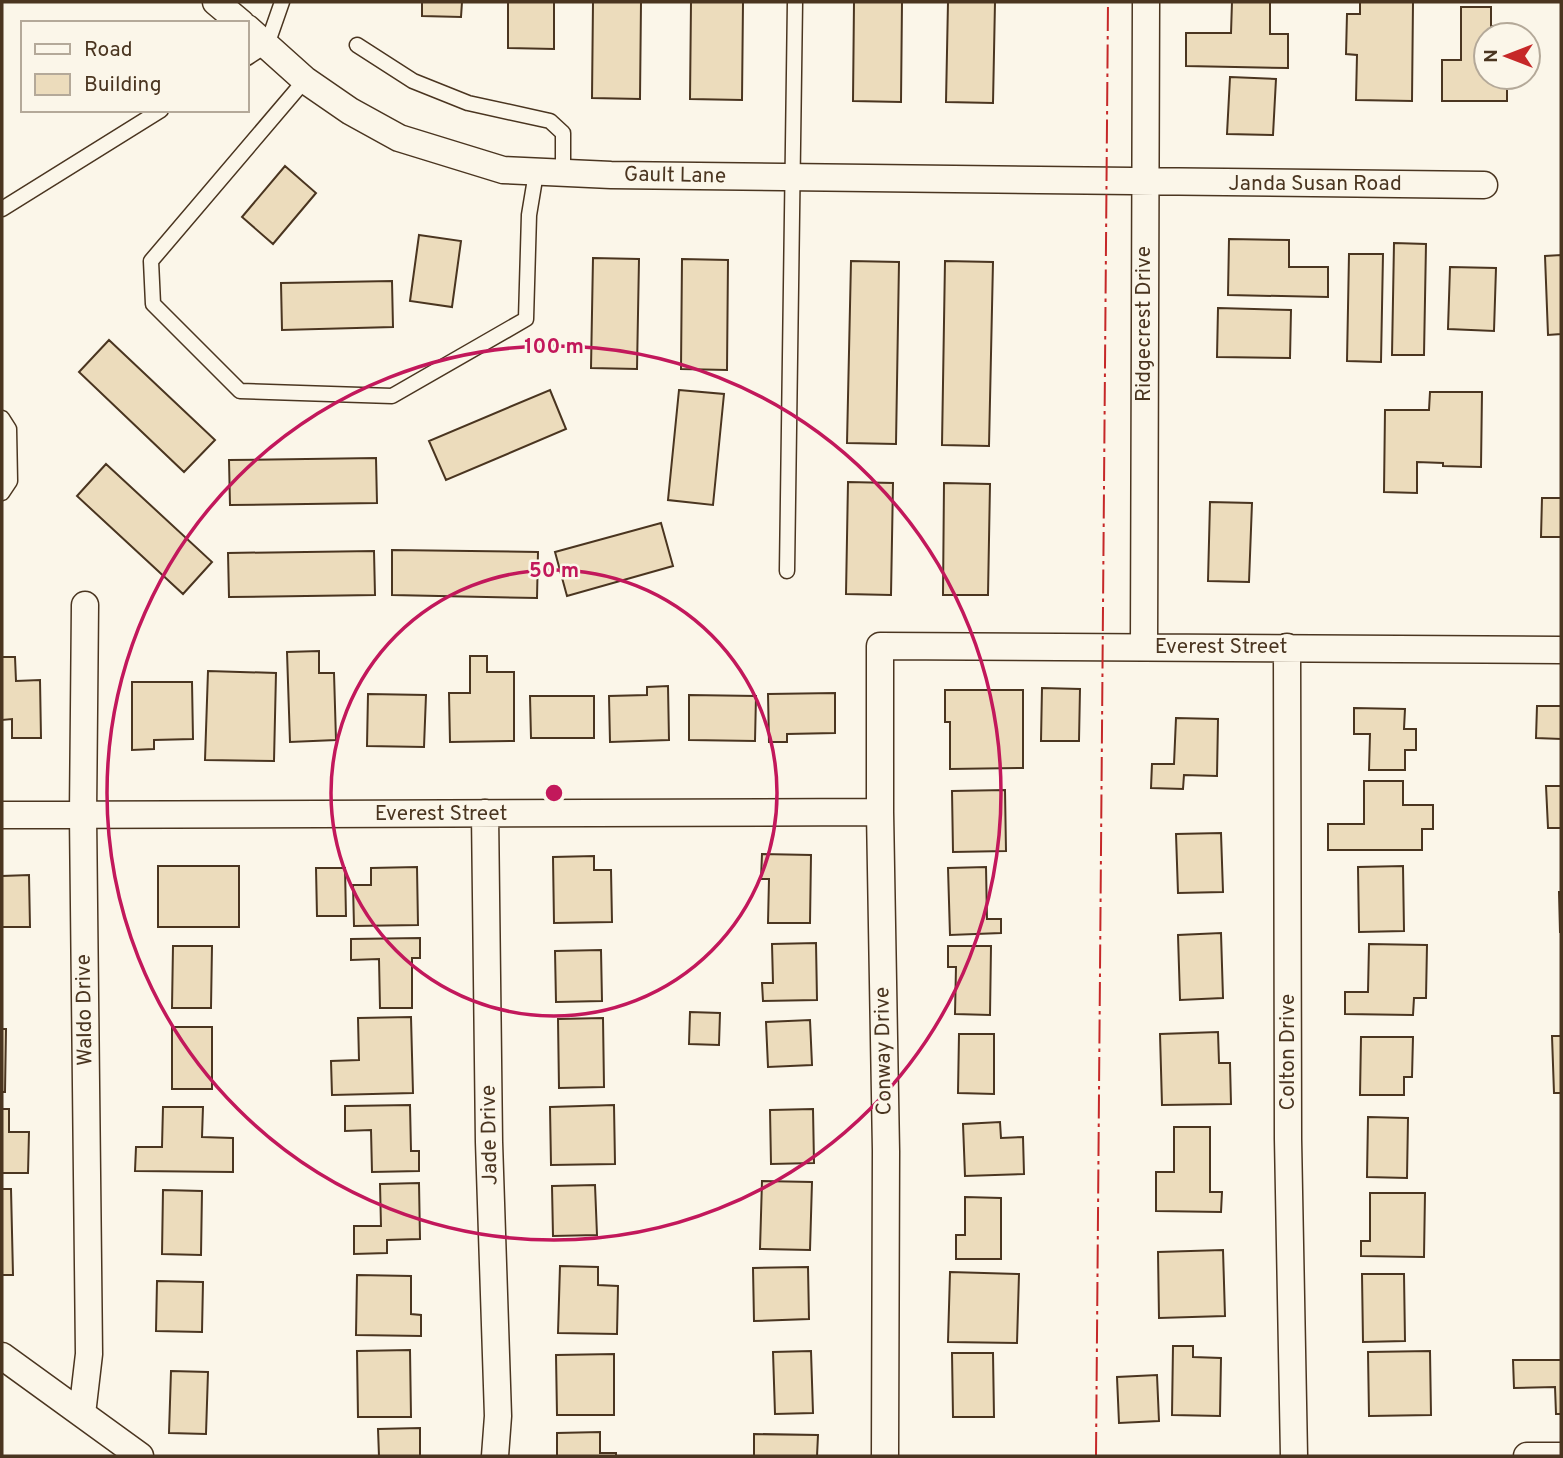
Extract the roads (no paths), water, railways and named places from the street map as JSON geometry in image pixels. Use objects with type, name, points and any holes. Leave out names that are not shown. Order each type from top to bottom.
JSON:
[{"type":"street","points":[[216,2],[239,21]]},
{"type":"street","name":"Ridgecrest Drive","points":[[1144,647],[1146,2]]},
{"type":"street","name":"Gault Lane","points":[[248,30],[257,51],[350,111],[399,138],[503,170],[563,174],[1145,183]]},
{"type":"street","name":"Janda Susan Road","points":[[1145,183],[1484,185]]},
{"type":"street","name":"Waldo Drive","points":[[82,1414],[89,1354],[83,815],[85,606]]},
{"type":"street","name":"Everest Street","points":[[880,646],[1561,650]]},
{"type":"street","name":"Conway Drive","points":[[880,646],[886,1151],[885,1456]]},
{"type":"street","name":"Colton Drive","points":[[1287,648],[1288,1139],[1294,1456]]},
{"type":"street","name":"Everest Street","points":[[2,816],[880,812]]},
{"type":"street","name":"Jade Drive","points":[[485,813],[489,1142],[498,1416],[495,1456]]},
{"type":"street","points":[[2,1356],[140,1456]]},
{"type":"street","points":[[1527,1456],[1561,1456]]},
{"type":"lane","points":[[257,51],[282,2]]},
{"type":"lane","points":[[788,571],[794,2]]},
{"type":"lane","points":[[358,45],[414,81],[468,103],[550,121],[563,133],[563,174]]},
{"type":"lane","points":[[305,80],[151,261],[153,304],[240,391],[392,396],[526,320],[529,215],[536,173]]},
{"type":"lane","points":[[2,209],[159,112]]},
{"type":"lane","points":[[2,418],[9,429],[10,481],[2,493]]}]
